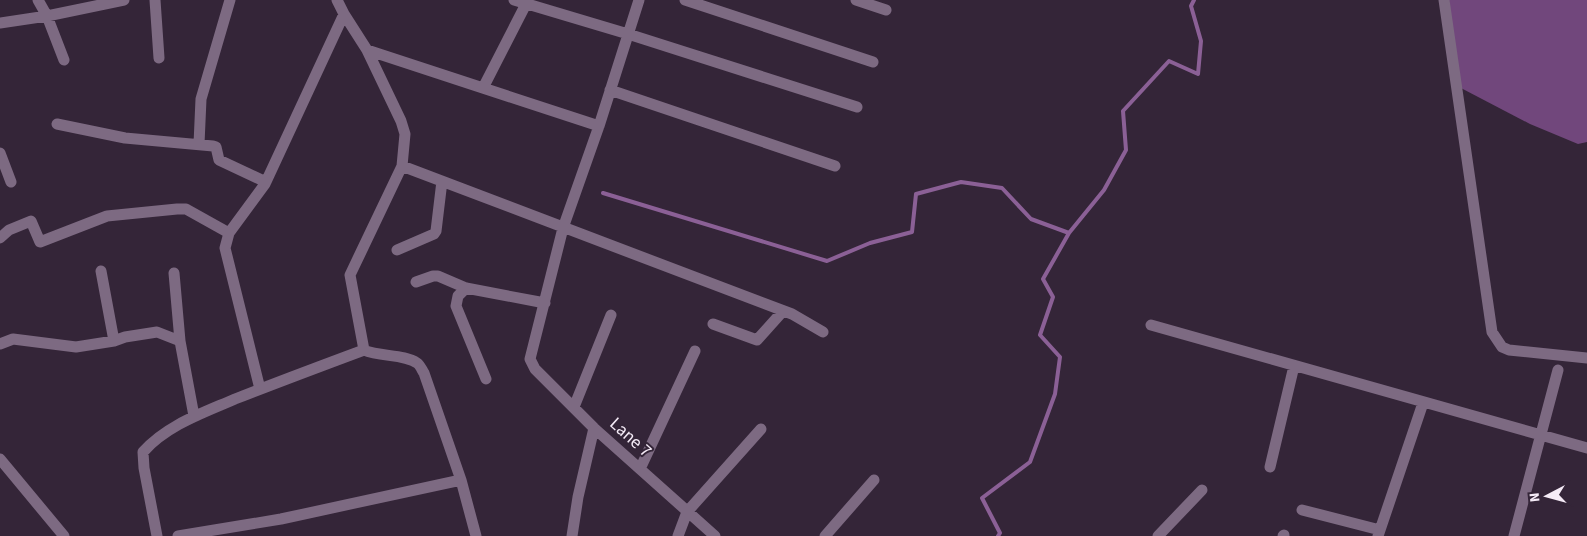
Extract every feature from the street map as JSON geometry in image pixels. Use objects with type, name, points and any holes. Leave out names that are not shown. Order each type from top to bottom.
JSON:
[{"type":"street","points":[[38,0],[47,16],[64,60]]},
{"type":"street","points":[[0,23],[47,16],[124,0]]},
{"type":"street","points":[[155,0],[160,58]]},
{"type":"street","points":[[198,144],[201,99],[230,0]]},
{"type":"street","points":[[338,0],[344,14],[367,50],[401,121],[405,134],[402,166],[350,274],[364,350]]},
{"type":"street","points":[[514,0],[857,107]]},
{"type":"street","points":[[416,282],[432,276],[438,276],[466,288],[545,303],[563,228],[640,0]]},
{"type":"street","points":[[685,0],[873,62]]},
{"type":"street","points":[[856,0],[886,10]]},
{"type":"street","points":[[1444,0],[1492,332],[1502,347],[1509,350],[1587,358]]},
{"type":"street","points":[[483,88],[526,4]]},
{"type":"street","points":[[260,389],[225,248],[229,233],[266,182],[344,14]]},
{"type":"street","points":[[367,50],[599,126]]},
{"type":"street","points":[[610,90],[835,166]]},
{"type":"street","points":[[57,124],[125,138],[216,147],[219,160],[266,182]]},
{"type":"street","points":[[0,153],[11,182]]},
{"type":"street","points":[[402,166],[783,311],[823,332]]},
{"type":"street","points":[[397,250],[434,234],[436,231],[442,181]]},
{"type":"street","points":[[0,222],[4,234],[31,221],[40,242],[107,216],[186,209],[229,233]]},
{"type":"street","points":[[101,271],[114,340]]},
{"type":"street","points":[[174,273],[180,340],[194,416]]},
{"type":"street","points":[[466,288],[458,296],[456,306],[486,379]]},
{"type":"street","name":"Lane 7","points":[[545,303],[530,359],[535,369],[594,428],[715,536]]},
{"type":"street","points":[[713,324],[757,340],[783,311]]},
{"type":"street","points":[[574,407],[611,315]]},
{"type":"street","points":[[1151,325],[1587,448]]},
{"type":"street","points":[[0,344],[13,339],[76,347],[157,332],[180,340]]},
{"type":"street","points":[[157,536],[144,468],[143,452],[152,442],[194,416],[364,350],[374,354],[408,359],[418,364],[424,373],[461,480],[476,536]]},
{"type":"street","points":[[640,470],[695,350]]},
{"type":"street","points":[[1270,467],[1294,366]]},
{"type":"street","points":[[1514,536],[1558,370]]},
{"type":"street","points":[[1302,510],[1379,533],[1423,403]]},
{"type":"street","points":[[572,536],[578,497],[594,428]]},
{"type":"street","points":[[678,536],[687,512],[761,429]]},
{"type":"street","points":[[0,459],[64,536]]},
{"type":"street","points":[[178,536],[281,518],[461,480]]},
{"type":"street","points":[[825,536],[874,480]]},
{"type":"street","points":[[1158,536],[1202,490]]},
{"type":"shaded area","points":[[1449,0],[1587,0],[1587,142],[1578,144],[1530,124],[1459,87]]},
{"type":"waterway","points":[[603,193],[827,261],[870,243],[912,232],[916,194],[961,182],[1002,188],[1031,219],[1069,233],[1104,190],[1126,150],[1123,111],[1169,61],[1198,74],[1201,41],[1191,6],[1194,0]]},
{"type":"waterway","points":[[998,536],[1000,533],[982,498],[1030,462],[1055,394],[1060,357],[1040,335],[1053,297],[1043,279],[1069,233]]}]
